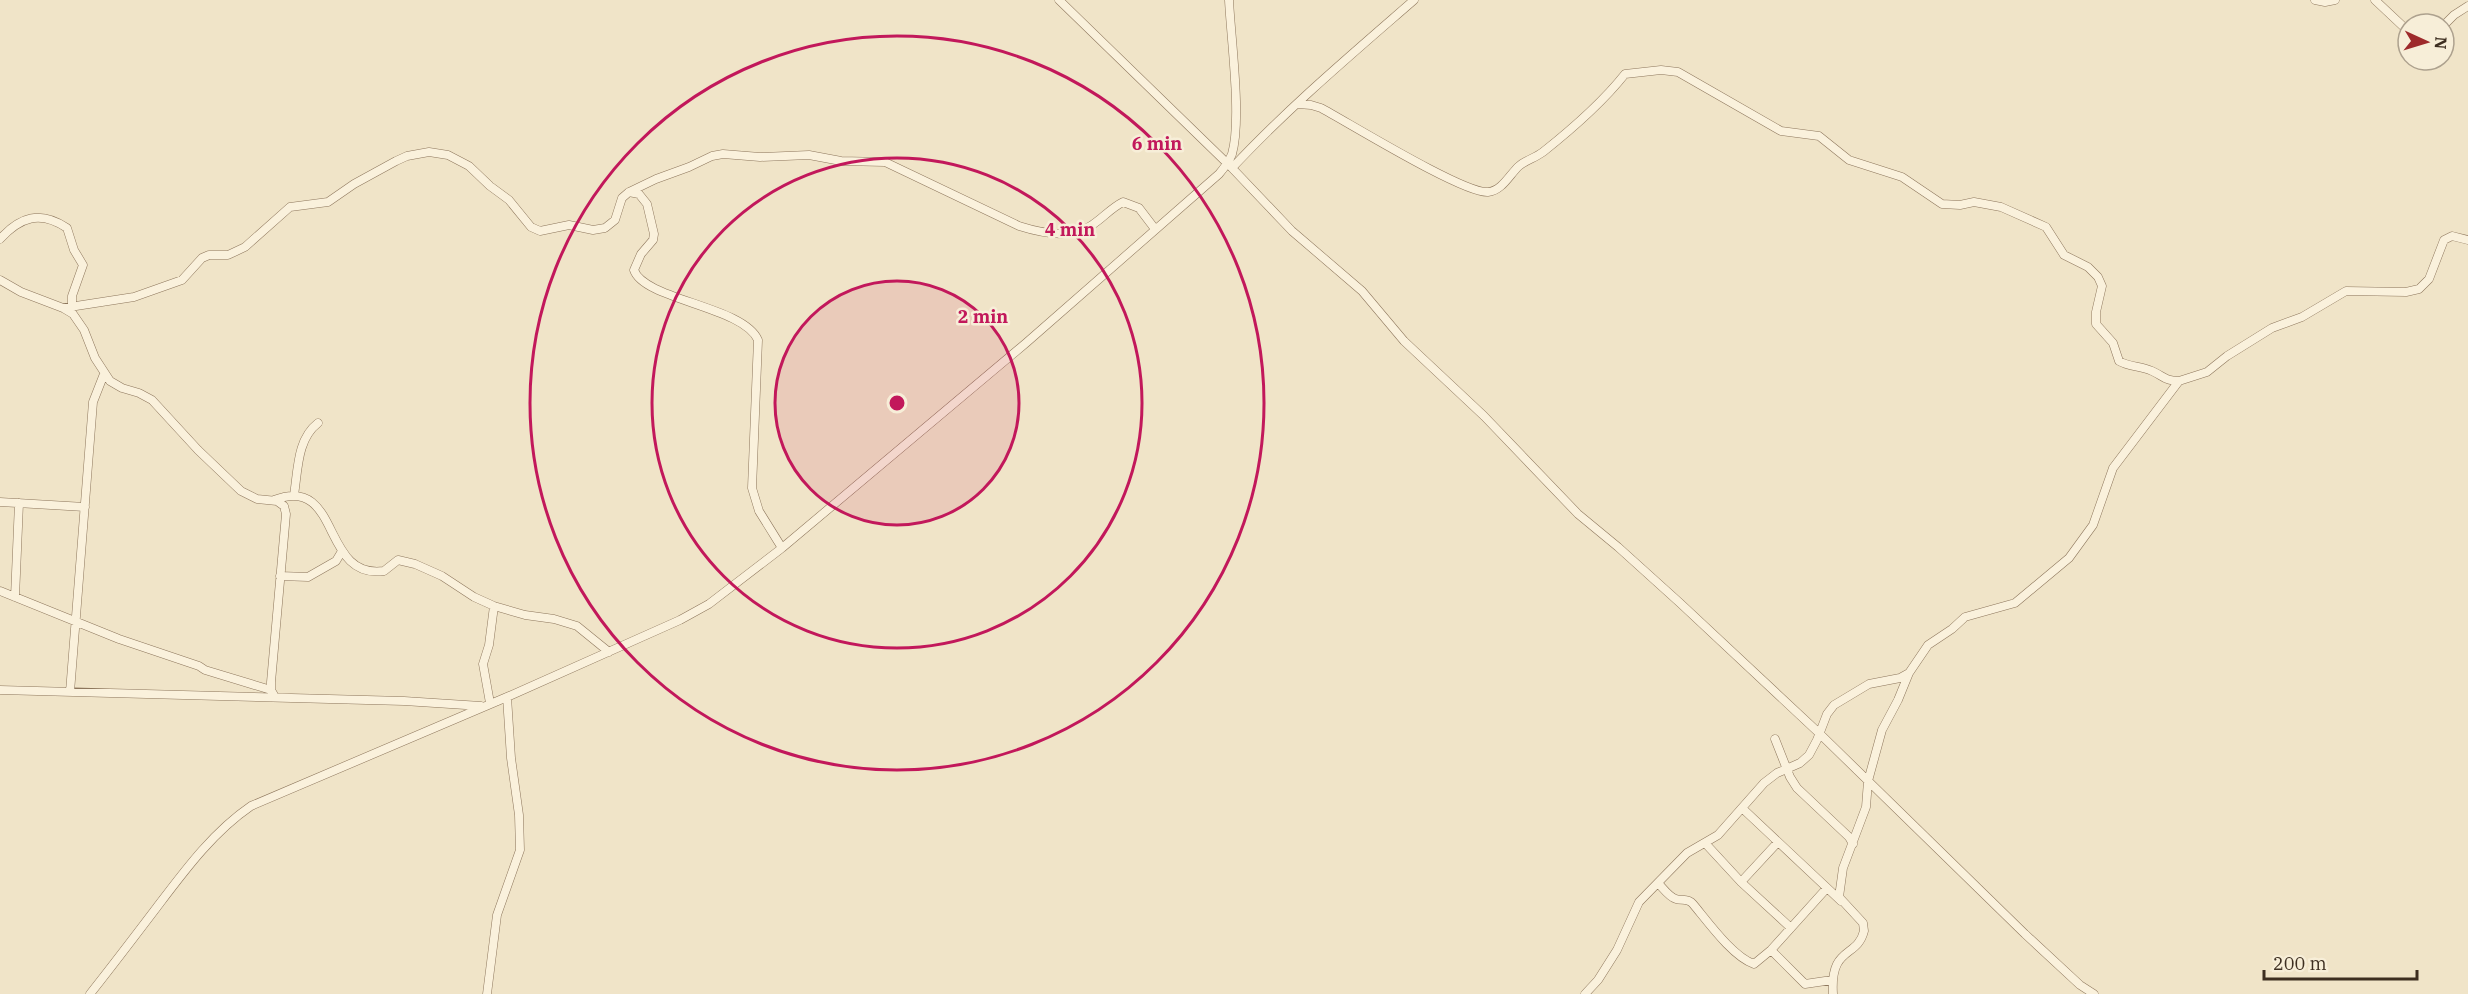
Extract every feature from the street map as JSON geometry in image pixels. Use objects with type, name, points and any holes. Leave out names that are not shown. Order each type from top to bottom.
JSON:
[{"type":"street","points":[[1059,0],[1230,166],[1292,231],[1362,291],[1404,341],[1484,416],[1578,514],[1618,547],[1819,733],[2025,934],[2080,985],[2094,994]]},
{"type":"street","points":[[1229,0],[1235,125],[1230,166]]},
{"type":"street","points":[[90,994],[219,831],[251,806],[507,697],[680,620],[709,604],[782,548],[1043,328],[1230,166],[1414,0],[1410,0]]},
{"type":"street","points":[[2315,0],[2325,2],[2335,0]]},
{"type":"street","points":[[2374,0],[2396,20]]},
{"type":"street","points":[[1298,104],[1321,108],[1451,178],[1476,190],[1490,192],[1500,187],[1518,167],[1545,151],[1615,88],[1625,74],[1661,70],[1678,72],[1781,131],[1818,136],[1849,160],[1902,177],[1942,204],[1960,205],[1974,202],[2001,207],[2046,227],[2064,255],[2088,267],[2098,277],[2102,286],[2096,312],[2096,324],[2113,343],[2119,360],[2152,371],[2164,380],[2179,381],[2207,372],[2227,356],[2272,328],[2302,317],[2346,291],[2406,291],[2419,288],[2429,279],[2444,240],[2452,236],[2468,240]]},
{"type":"street","points":[[63,308],[134,297],[182,280],[204,256],[228,255],[245,247],[290,207],[328,202],[376,171],[407,156],[438,153],[469,166],[509,200],[531,227],[540,231],[569,225],[593,230],[604,228],[615,220],[622,198],[629,192],[719,154],[760,157],[809,155],[841,161],[885,162],[1030,230],[1050,233],[1078,232],[1092,225],[1123,202],[1139,208],[1155,229]]},
{"type":"street","points":[[629,192],[639,194],[647,204],[654,234],[653,240],[636,263],[634,270],[636,276],[657,289],[736,321],[753,331],[759,340],[752,488],[759,511],[782,548]]},
{"type":"street","points":[[0,239],[18,222],[36,217],[67,228],[74,250],[83,265],[72,296],[72,306]]},
{"type":"street","points":[[0,280],[21,292],[73,314],[81,324],[104,374],[115,385],[146,396],[157,404],[198,450],[241,491],[257,499],[281,502],[285,508],[273,694]]},
{"type":"street","points":[[70,692],[93,402],[104,374]]},
{"type":"street","points":[[1840,901],[1839,883],[1866,807],[1868,781],[1884,725],[1898,700],[1908,673],[1932,641],[1953,629],[1965,617],[2015,603],[2069,558],[2092,525],[2113,468],[2179,381]]},
{"type":"street","points":[[294,495],[304,439],[309,430],[318,423]]},
{"type":"street","points":[[273,500],[294,495],[305,496],[316,506],[342,551],[352,562],[362,568],[379,572],[384,571],[398,560],[408,562],[454,582],[474,597],[494,606],[525,615],[569,623],[586,632],[609,652]]},
{"type":"street","points":[[0,502],[85,507]]},
{"type":"street","points":[[15,597],[19,503]]},
{"type":"street","points":[[280,576],[308,577],[336,561],[342,551]]},
{"type":"street","points":[[336,561],[352,562]]},
{"type":"street","points":[[0,591],[273,694]]},
{"type":"street","points":[[486,705],[483,664],[489,645],[494,606]]},
{"type":"street","points":[[1585,994],[1598,980],[1614,955],[1639,902],[1687,853],[1718,835],[1764,783],[1800,763],[1809,755],[1827,714],[1838,702],[1869,684],[1900,678],[1908,673]]},
{"type":"street","points":[[0,690],[273,694],[486,705]]},
{"type":"street","points":[[487,994],[497,915],[520,850],[519,815],[511,758],[507,697]]},
{"type":"street","points":[[1775,739],[1786,769],[1797,788],[1849,837],[1853,844]]},
{"type":"street","points":[[1742,808],[1859,918],[1864,931],[1858,941],[1839,959],[1832,980],[1833,994]]},
{"type":"street","points":[[1741,882],[1778,842]]},
{"type":"street","points":[[1705,843],[1741,882],[1791,928]]},
{"type":"street","points":[[1658,883],[1675,899],[1688,900],[1693,904],[1698,912],[1748,962],[1755,964],[1771,950],[1826,889]]},
{"type":"street","points":[[1771,950],[1805,984],[1832,980]]}]
